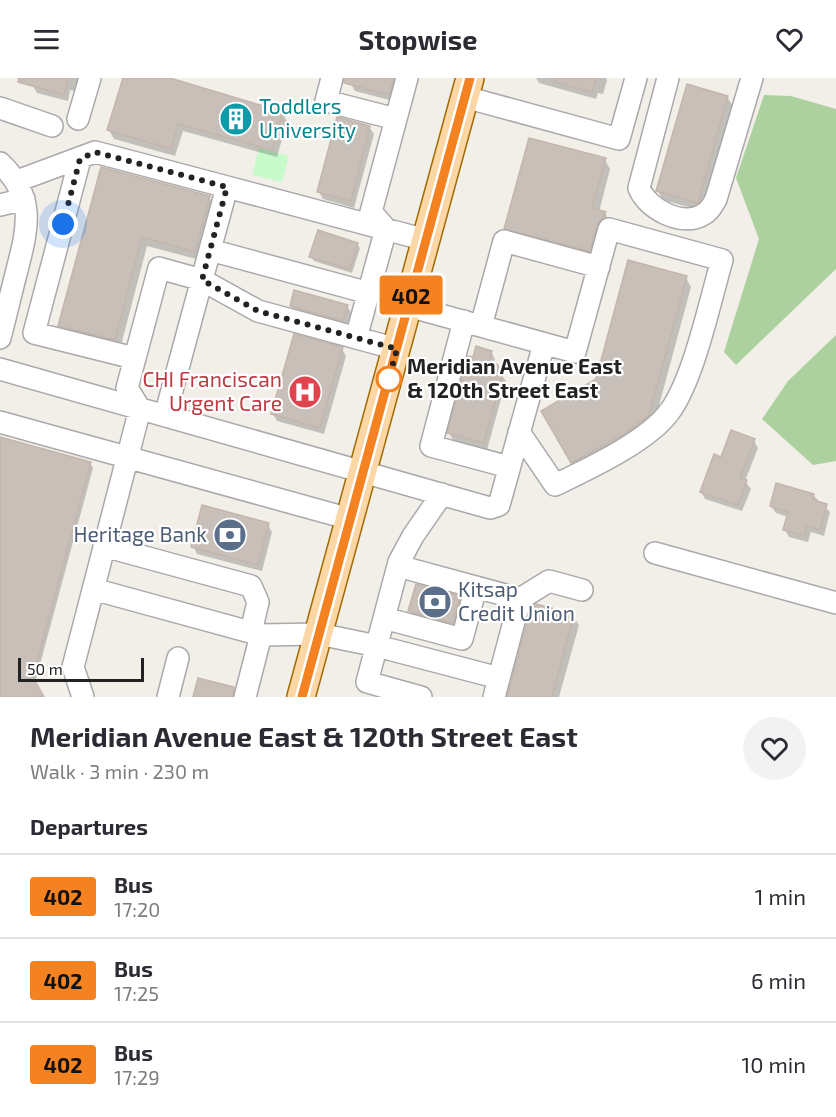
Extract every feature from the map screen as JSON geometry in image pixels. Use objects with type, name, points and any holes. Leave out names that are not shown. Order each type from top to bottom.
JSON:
[{"type":"main road","points":[[302,697],[467,87]]},
{"type":"street","points":[[78,119],[90,78]]},
{"type":"street","points":[[332,78],[326,100],[396,119]]},
{"type":"street","points":[[386,229],[370,212],[407,78]]},
{"type":"street","points":[[467,87],[619,139],[636,78]]},
{"type":"street","points":[[668,78],[639,188],[645,201],[658,210],[690,218],[705,214],[716,199],[752,78]]},
{"type":"street","points":[[0,108],[52,126]]},
{"type":"street","points":[[0,205],[21,190],[95,152],[426,240]]},
{"type":"street","points":[[80,159],[34,333],[134,358]]},
{"type":"street","points":[[0,164],[21,190],[27,216],[26,235],[0,338]]},
{"type":"street","points":[[165,416],[227,187]]},
{"type":"street","points":[[356,338],[386,229]]},
{"type":"street","points":[[408,306],[575,352],[609,229],[722,260],[681,392],[670,413],[608,460],[555,485],[519,432]]},
{"type":"street","points":[[509,467],[431,446],[472,324],[504,241],[599,267]]},
{"type":"street","points":[[210,250],[369,293]]},
{"type":"street","points":[[83,697],[73,667],[140,409],[127,388],[159,268],[202,280],[258,311],[356,338],[394,359]]},
{"type":"street","points":[[0,369],[490,508],[499,505],[544,344]]},
{"type":"street","points":[[0,422],[350,519]]},
{"type":"street","points":[[421,697],[367,682],[398,566],[413,536],[442,494]]},
{"type":"street","points":[[104,546],[251,586],[258,602],[256,633],[247,687]]},
{"type":"street","points":[[655,553],[836,603]]},
{"type":"street","points":[[398,566],[520,599]]},
{"type":"street","points":[[93,589],[256,633],[319,634],[377,645],[496,688],[520,599],[549,581],[582,590]]},
{"type":"street","points":[[384,618],[462,639],[476,587]]},
{"type":"street","points":[[168,697],[178,658]]},
{"type":"green space","points":[[764,95],[791,96],[836,109],[836,269],[736,365],[724,352],[759,239],[736,178]]},
{"type":"green space","points":[[259,148],[289,156],[282,182],[252,175]]},
{"type":"green space","points":[[836,335],[836,461],[813,465],[762,419],[788,381]]},
{"type":"building","points":[[19,78],[68,78],[64,95],[18,82]]},
{"type":"building","points":[[123,78],[170,78],[283,112],[272,150],[178,124],[171,149],[107,130]]},
{"type":"building","points":[[344,78],[394,78],[389,95],[344,83]]},
{"type":"building","points":[[555,78],[596,78],[592,92],[555,82]]},
{"type":"building","points":[[687,84],[728,96],[698,203],[656,191]]},
{"type":"building","points":[[337,117],[370,126],[351,201],[317,192]]},
{"type":"building","points":[[529,138],[606,158],[592,208],[606,212],[597,226],[590,251],[504,229]]},
{"type":"building","points":[[101,167],[210,196],[195,252],[142,237],[115,340],[58,326]]},
{"type":"building","points":[[318,230],[358,243],[350,269],[309,257]]},
{"type":"building","points":[[628,260],[687,276],[649,415],[626,433],[571,463],[541,411],[596,379]]},
{"type":"building","points":[[294,290],[348,305],[343,321],[290,306]]},
{"type":"building","points":[[294,334],[343,347],[320,428],[271,414]]},
{"type":"building","points":[[476,346],[492,351],[489,362],[497,364],[503,373],[484,443],[447,433],[468,356],[473,357]]},
{"type":"building","points":[[731,430],[755,439],[740,478],[747,480],[738,505],[700,492],[714,454],[721,457]]},
{"type":"building","points":[[0,437],[91,462],[33,677],[44,697],[0,697]]},
{"type":"building","points":[[776,483],[814,494],[813,500],[827,504],[820,530],[807,526],[804,536],[783,530],[788,512],[770,506]]},
{"type":"building","name":"Heritage Bank","points":[[202,505],[269,523],[258,565],[191,547]]},
{"type":"building","name":"Kitsap Credit Union","points":[[416,584],[460,596],[453,623],[408,611]]},
{"type":"building","points":[[536,604],[574,614],[552,697],[507,697],[531,607]]},
{"type":"building","points":[[198,678],[234,687],[233,697],[193,697]]},
{"type":"bus line","name":"402","points":[[302,697],[470,78]]},
{"type":"place","name":"Toddlers University","points":[[236,119]]},
{"type":"place","name":"Meridian Avenue East & 120th Street East","points":[[389,379]]},
{"type":"place","name":"CHI Franciscan Urgent Care","points":[[305,392]]},
{"type":"place","name":"Heritage Bank","points":[[230,535]]},
{"type":"place","name":"Kitsap Credit Union","points":[[435,602]]},
{"type":"route","points":[[63,224],[80,159],[95,152],[227,187],[202,280],[258,311],[397,349],[386,389],[389,379]]}]
